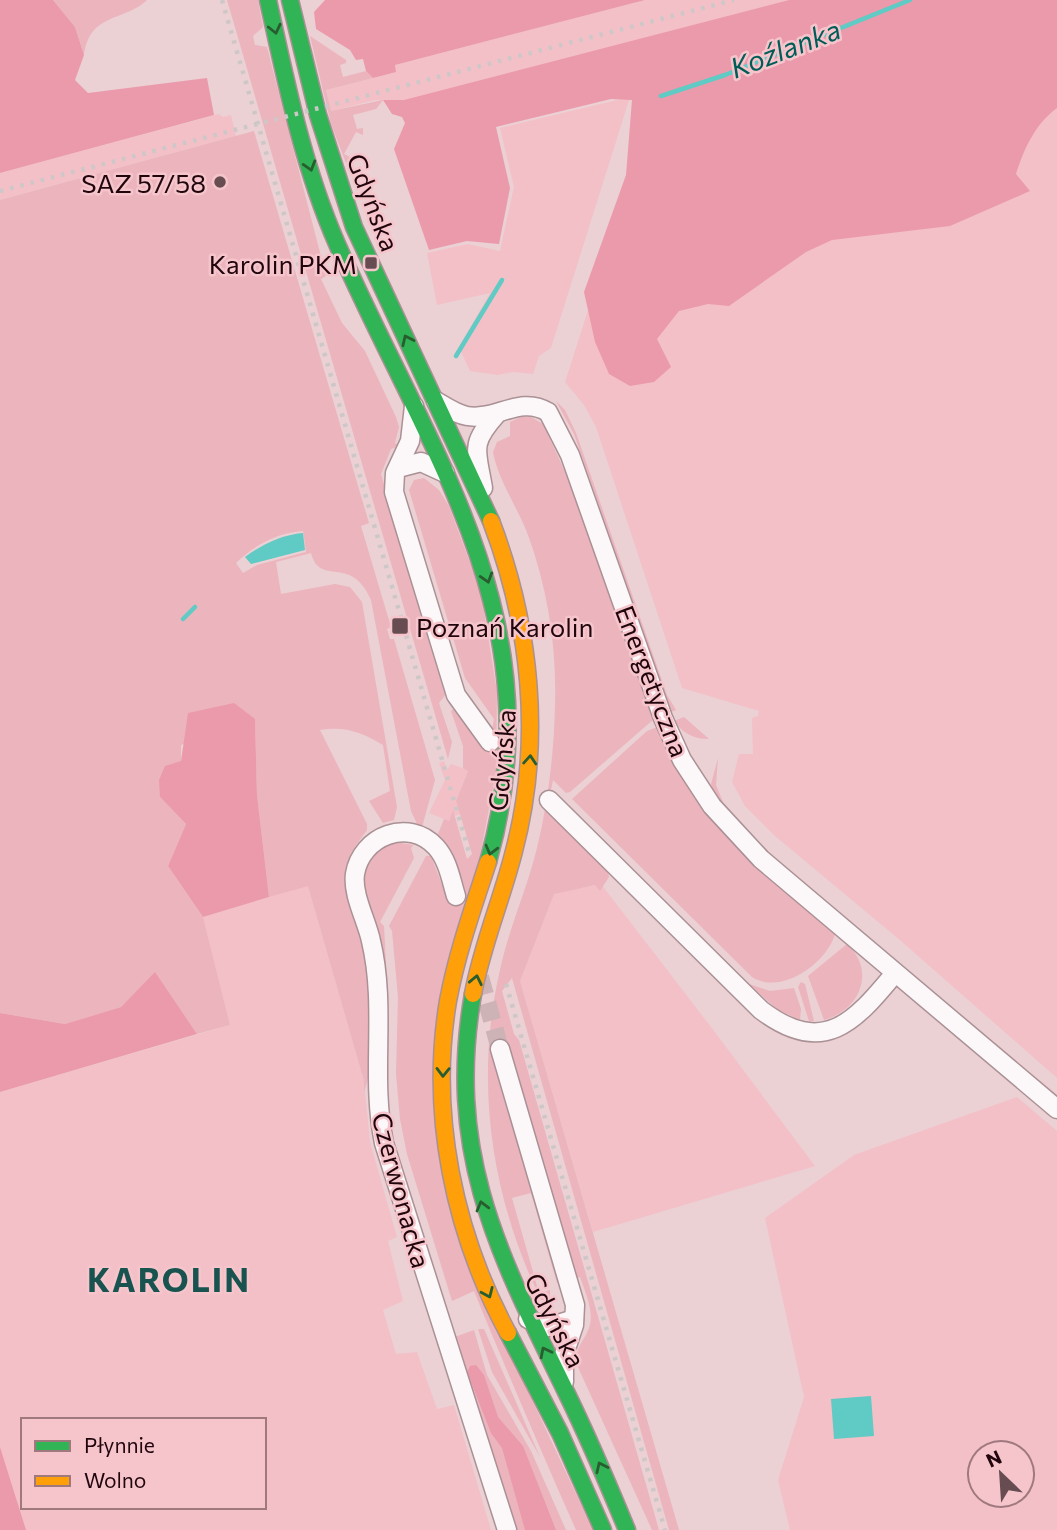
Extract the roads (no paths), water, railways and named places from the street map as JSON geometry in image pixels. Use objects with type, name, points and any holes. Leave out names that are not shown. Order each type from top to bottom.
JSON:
[{"type":"main road","name":"Gdyńska","points":[[268,0],[297,123],[323,209],[472,533],[493,599],[504,655],[508,711],[506,767],[498,822],[457,956],[447,1011],[443,1094],[449,1156],[461,1217],[484,1282],[554,1419],[603,1530]]},
{"type":"main road","name":"Gdyńska","points":[[290,0],[306,71],[340,191],[354,227],[485,506],[509,567],[522,620],[530,672],[531,740],[526,794],[515,848],[485,942],[473,995],[467,1043],[467,1108],[472,1162],[485,1216],[503,1268],[564,1390],[627,1530]]},
{"type":"street","name":"Energetyczna","points":[[436,401],[465,416],[496,415],[520,405],[533,405],[544,409],[554,419],[577,473],[663,718],[682,760],[712,806],[761,859],[1057,1109]]},
{"type":"street","points":[[414,406],[410,441],[398,468],[394,492],[447,669],[465,710],[490,742]]},
{"type":"street","points":[[485,506],[476,444],[480,432],[496,415]]},
{"type":"street","points":[[398,468],[421,462],[445,473]]},
{"type":"street","points":[[549,800],[761,1010],[789,1028],[820,1033],[843,1026],[868,1006],[895,973]]},
{"type":"street","name":"Czerwonacka","points":[[456,896],[440,852],[431,842],[413,833],[392,833],[378,838],[366,849],[357,866],[356,887],[371,941],[379,996],[377,1087],[387,1156],[507,1530]]},
{"type":"street","points":[[500,1049],[576,1308],[564,1355],[564,1390]]},
{"type":"street","points":[[525,1315],[543,1327],[573,1320]]},
{"type":"water","points":[[303,533],[305,550],[251,564],[245,557],[272,541]]},
{"type":"water","points":[[871,1396],[874,1436],[834,1439],[831,1399]]},
{"type":"waterway","name":"Koźlanka","points":[[661,96],[725,75],[910,0]]},
{"type":"waterway","points":[[456,356],[502,280]]},
{"type":"waterway","points":[[183,619],[195,607]]},
{"type":"tunnel","points":[[480,977],[500,1049]]},
{"type":"railway","points":[[222,0],[470,856]]},
{"type":"railway","points":[[0,191],[734,0]]},
{"type":"railway","points":[[506,984],[665,1530]]},
{"type":"place","name":"SAZ 57/58","points":[[220,182]]},
{"type":"place","name":"Karolin PKM","points":[[371,263]]},
{"type":"place","name":"Poznań Karolin","points":[[400,626]]},
{"type":"district","name":"KAROLIN","points":[[169,1278]]}]
